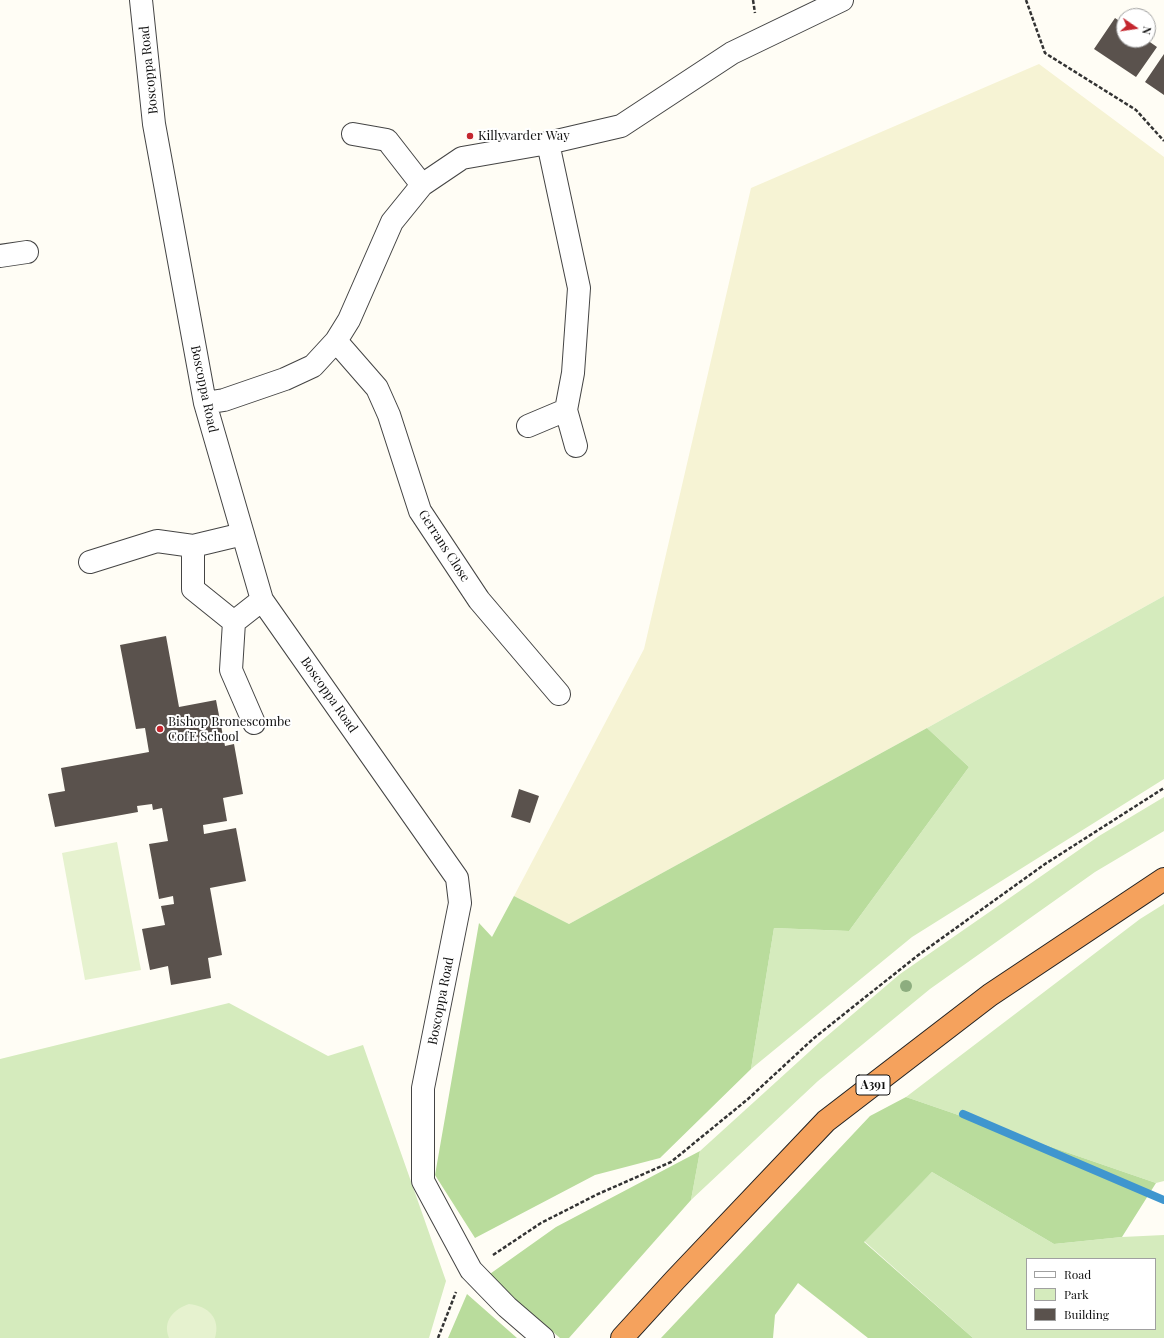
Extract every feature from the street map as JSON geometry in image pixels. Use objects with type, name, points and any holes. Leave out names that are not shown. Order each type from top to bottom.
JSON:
[{"type":"highway","name":"A391","points":[[622,1338],[826,1121],[990,995],[1164,879]]},
{"type":"street","name":"Boscoppa Road","points":[[141,0],[154,124],[205,403],[262,600],[458,878],[460,903],[423,1088],[423,1181],[471,1270],[507,1307],[543,1338]]},
{"type":"street","points":[[205,403],[224,400],[286,379],[313,366],[336,341],[349,320],[392,222],[422,185],[462,158],[548,143],[621,126],[732,53],[842,0]]},
{"type":"street","points":[[353,134],[386,140],[422,185]]},
{"type":"street","points":[[548,143],[579,288],[573,373],[566,410],[576,446]]},
{"type":"street","points":[[0,256],[27,252]]},
{"type":"street","name":"Gerrans Close","points":[[336,341],[377,388],[389,415],[420,511],[479,600],[559,694]]},
{"type":"street","points":[[528,426],[566,410]]},
{"type":"street","points":[[90,562],[157,541],[193,546],[243,534]]},
{"type":"street","points":[[193,546],[193,589],[234,622]]},
{"type":"street","points":[[254,723],[231,670],[234,622],[262,600]]},
{"type":"path","points":[[1026,0],[1044,53],[1136,110],[1164,140]]},
{"type":"path","points":[[438,1338],[458,1286],[471,1270],[541,1223],[598,1194],[672,1162],[748,1099],[814,1038],[917,956],[1045,864],[1164,788]]},
{"type":"shaded area","points":[[1039,64],[1164,157],[1164,596],[569,924],[514,896],[644,649],[751,188]]},
{"type":"green space","points":[[1164,596],[1164,779],[912,937],[751,1069],[774,928],[849,931],[969,767],[927,728]]},
{"type":"green space","points":[[927,728],[969,767],[849,931],[774,928],[751,1069],[660,1158],[595,1175],[475,1238],[435,1175],[479,923],[492,937],[514,896],[569,924]]},
{"type":"green space","points":[[1164,797],[1164,831],[1095,872],[930,989],[818,1081],[691,1200],[700,1151],[820,1042],[900,974],[1099,836]]},
{"type":"green space","points":[[117,842],[141,970],[85,980],[62,853]]},
{"type":"green space","points":[[1164,904],[1164,1181],[1156,1183],[906,1097],[1140,919]]},
{"type":"green space","points":[[229,1003],[328,1056],[363,1045],[446,1281],[429,1338],[0,1338],[0,1059]]},
{"type":"green space","points":[[906,1097],[1156,1183],[1122,1237],[1054,1244],[932,1172],[864,1242],[973,1338],[868,1338],[798,1283],[775,1315],[773,1338],[661,1338],[870,1116]]},
{"type":"green space","points":[[700,1151],[691,1200],[569,1338],[560,1338],[487,1276],[556,1227]]},
{"type":"green space","points":[[932,1172],[1054,1244],[1122,1237],[1164,1235],[1164,1338],[973,1338],[864,1241]]},
{"type":"green space","points":[[467,1294],[517,1338],[448,1338]]},
{"type":"green space","points":[[189,1304],[202,1307],[211,1314],[216,1325],[215,1338],[169,1338],[167,1332],[168,1321],[174,1312]]},
{"type":"building","points":[[1115,18],[1116,48],[1157,47],[1136,77],[1094,49]]},
{"type":"building","points":[[1164,54],[1164,95],[1145,82]]},
{"type":"building","points":[[166,636],[179,707],[216,700],[225,746],[234,744],[243,794],[223,798],[227,821],[203,825],[204,834],[236,828],[246,881],[210,888],[222,955],[208,958],[211,978],[171,985],[168,966],[150,970],[142,929],[165,925],[161,906],[174,904],[173,896],[159,899],[149,844],[168,841],[162,808],[153,810],[152,804],[137,806],[138,812],[55,827],[48,794],[65,791],[61,768],[149,752],[145,728],[136,729],[120,645]]},
{"type":"building","points":[[519,789],[539,796],[530,823],[511,817]]},
{"type":"waterway","points":[[963,1114],[1164,1200]]},
{"type":"place","name":"Killyvarder Way","points":[[470,136]]},
{"type":"place","name":"Bishop Bronescombe CofE School","points":[[160,729]]}]
